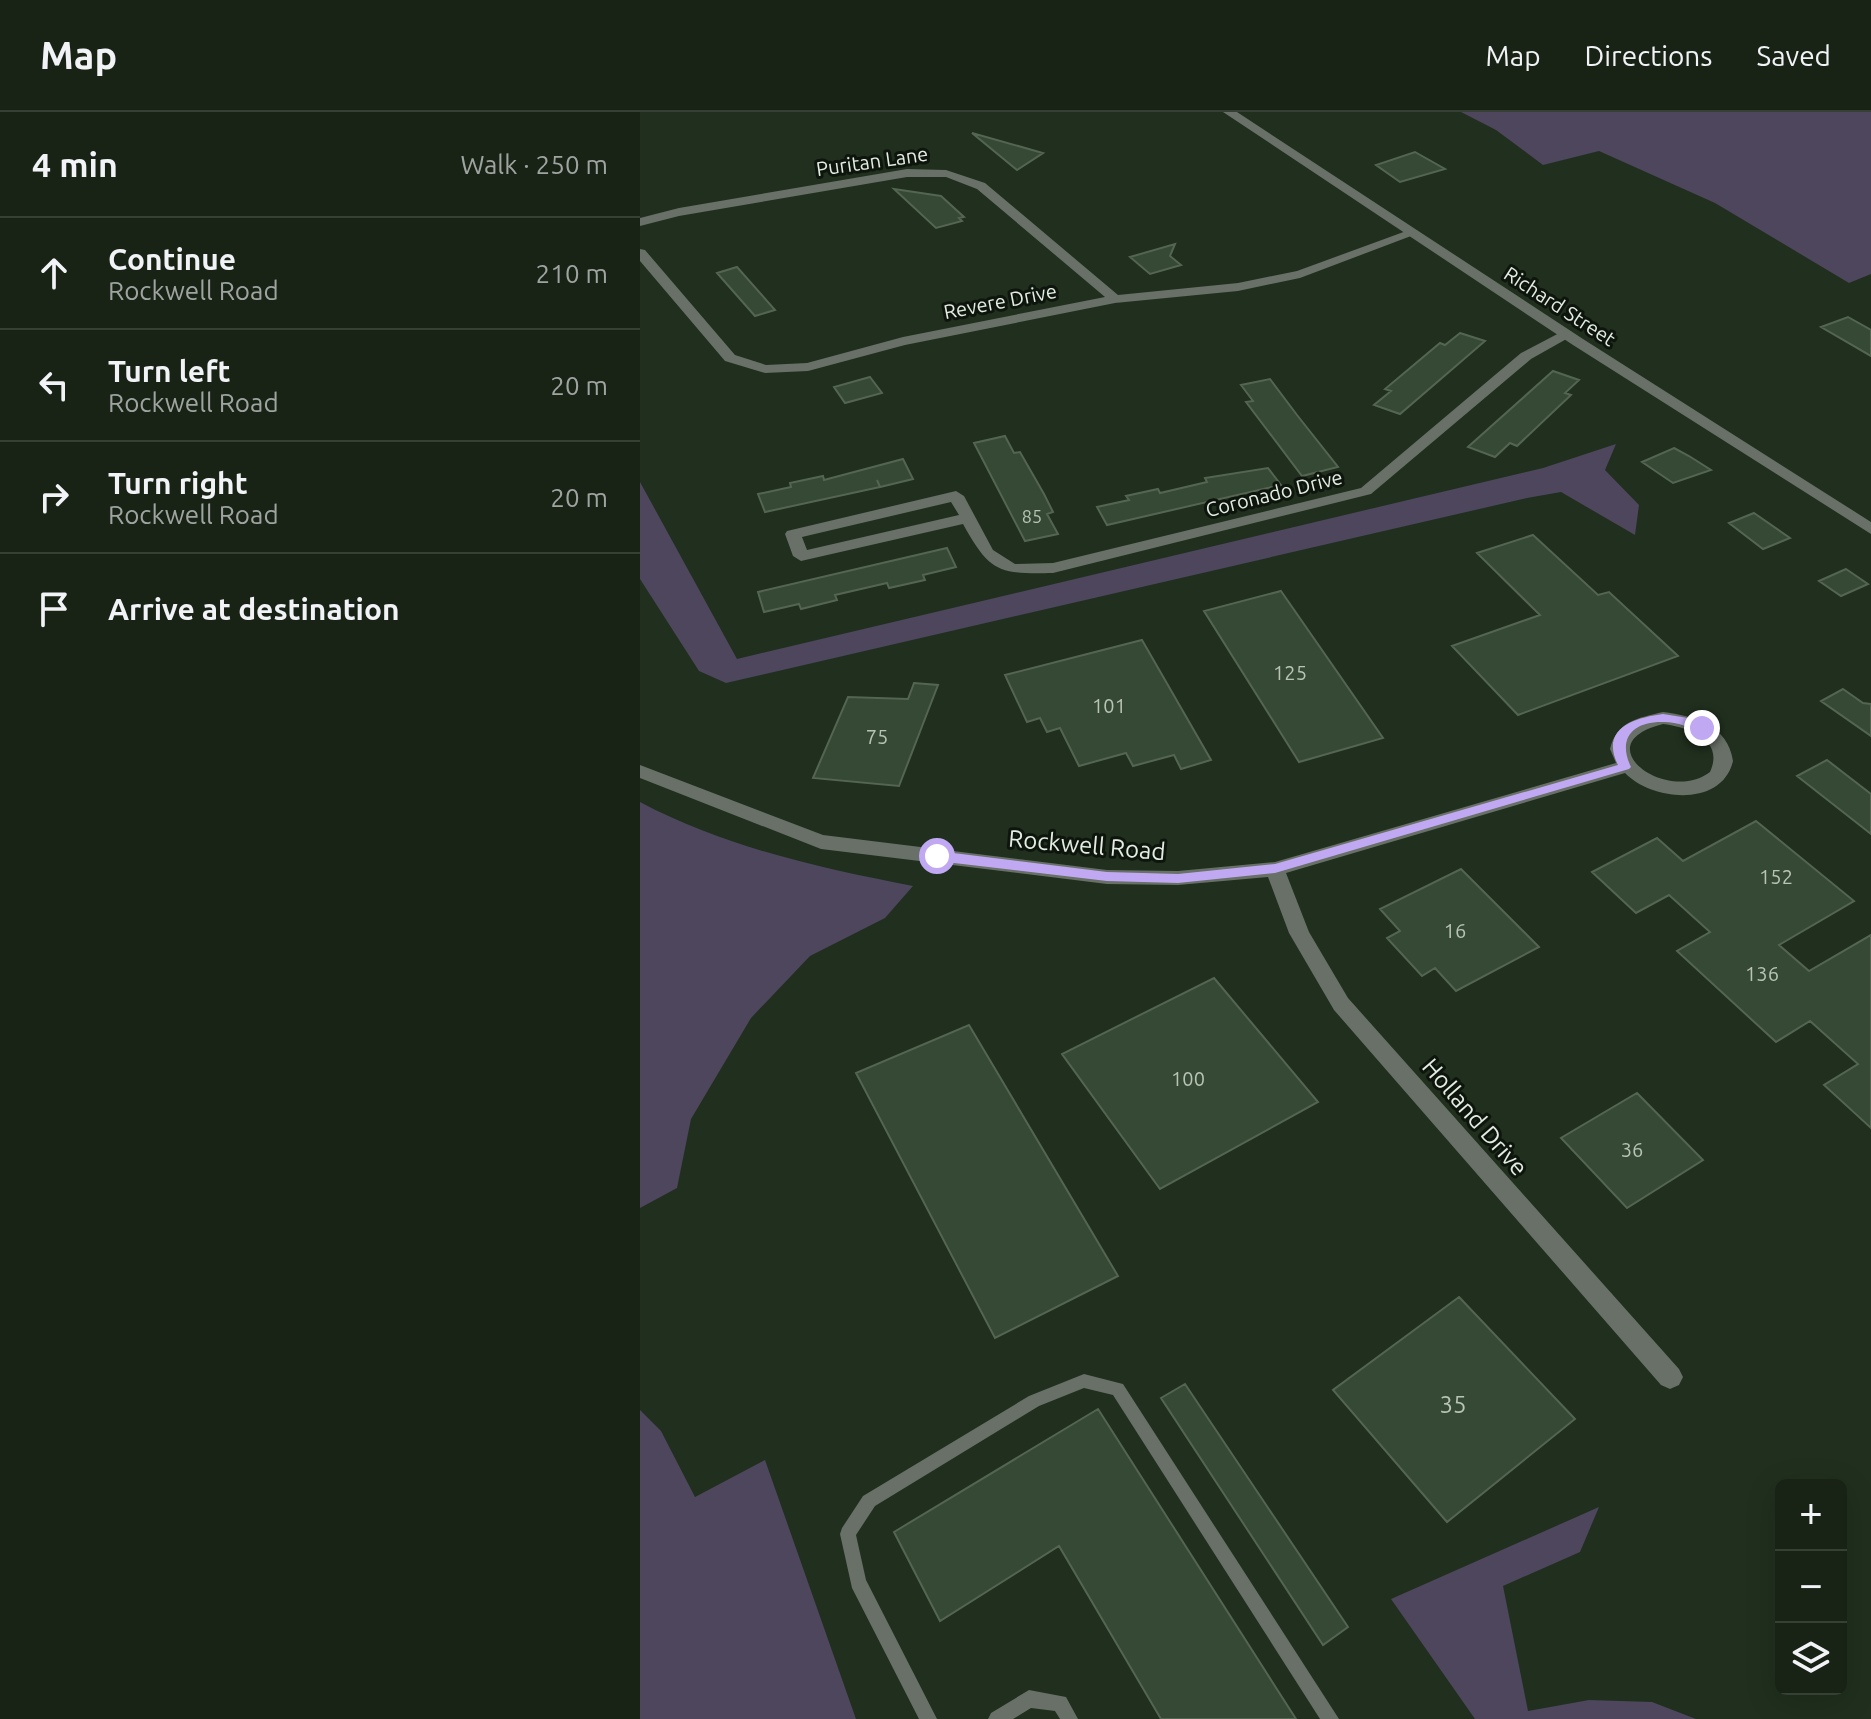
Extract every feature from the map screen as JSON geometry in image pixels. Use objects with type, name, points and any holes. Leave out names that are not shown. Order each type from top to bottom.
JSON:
[{"type":"street","name":"Richard Street","points":[[1229,112],[1565,334],[1871,529]]},
{"type":"street","name":"Puritan Lane","points":[[640,222],[679,212],[907,173],[936,171],[962,174],[981,186],[1115,299]]},
{"type":"street","name":"Revere Drive","points":[[640,253],[730,358],[765,369],[808,367],[903,341],[1115,299],[1238,287],[1300,274],[1413,233]]},
{"type":"street","name":"Coronado Drive","points":[[968,518],[801,556],[793,534],[956,496],[968,518],[987,553],[1012,569],[1053,568],[1366,491],[1526,356],[1565,334]]},
{"type":"street","points":[[1663,718],[1702,728],[1717,740],[1725,753],[1724,767],[1716,779],[1700,787],[1680,790],[1659,787],[1639,779],[1625,767],[1618,753],[1619,739],[1628,728],[1644,720],[1663,718]]},
{"type":"street","name":"Rockwell Road","points":[[640,771],[821,842],[1107,877],[1178,878],[1275,869],[1625,767]]},
{"type":"street","name":"Holland Drive","points":[[1275,869],[1299,933],[1341,1004],[1670,1377]]},
{"type":"lane","points":[[928,1719],[858,1582],[848,1534],[869,1501],[1034,1401],[1084,1381],[1118,1389],[1330,1719]]},
{"type":"lane","points":[[997,1719],[1029,1699],[1060,1703],[1069,1719]]},
{"type":"shaded area","points":[[1461,112],[1871,112],[1871,274],[1849,283],[1715,203],[1599,151],[1543,165],[1496,130]]},
{"type":"shaded area","points":[[1616,444],[1605,470],[1639,505],[1635,535],[1561,492],[726,683],[699,671],[640,579],[640,482],[737,659],[1543,468]]},
{"type":"shaded area","points":[[640,802],[739,844],[843,872],[913,886],[885,918],[810,956],[751,1018],[691,1119],[677,1188],[640,1208]]},
{"type":"shaded area","points":[[640,1410],[661,1431],[695,1497],[765,1460],[856,1719],[640,1719]]},
{"type":"shaded area","points":[[1599,1507],[1580,1552],[1503,1586],[1528,1711],[1589,1700],[1652,1702],[1696,1719],[1475,1719],[1391,1599]]},
{"type":"building","points":[[972,133],[1043,153],[1017,170]]},
{"type":"building","points":[[1415,152],[1445,169],[1400,182],[1376,165]]},
{"type":"building","points":[[894,189],[941,196],[964,217],[959,218],[962,221],[936,228]]},
{"type":"building","points":[[1175,244],[1170,256],[1181,265],[1150,274],[1130,257]]},
{"type":"building","points":[[737,267],[775,310],[755,316],[717,273]]},
{"type":"building","points":[[1848,317],[1871,330],[1871,356],[1821,327]]},
{"type":"building","points":[[1460,333],[1485,341],[1400,414],[1374,405],[1391,391],[1385,389],[1440,343],[1445,345]]},
{"type":"building","points":[[1553,371],[1579,380],[1565,393],[1571,395],[1517,446],[1510,443],[1495,457],[1468,447]]},
{"type":"building","points":[[870,377],[882,393],[845,403],[834,387]]},
{"type":"building","points":[[1270,379],[1338,467],[1302,476],[1246,402],[1253,401],[1241,385]]},
{"type":"building","points":[[1005,436],[1014,453],[1020,452],[1044,494],[1053,512],[1047,514],[1058,534],[1025,541],[974,443]]},
{"type":"building","points":[[1674,448],[1711,470],[1673,483],[1642,462]]},
{"type":"building","points":[[903,459],[913,479],[765,512],[758,494],[791,487],[790,483],[823,476],[824,480]]},
{"type":"building","points":[[1268,468],[1281,485],[1107,525],[1097,507],[1129,500],[1126,496],[1158,489],[1160,493],[1207,482],[1205,478]]},
{"type":"building","points":[[1754,513],[1790,538],[1763,549],[1729,523]]},
{"type":"building","points":[[1533,535],[1598,595],[1609,592],[1678,656],[1518,715],[1452,646],[1540,615],[1477,553]]},
{"type":"building","points":[[947,548],[956,567],[923,575],[925,580],[889,588],[887,583],[835,595],[837,600],[801,609],[799,604],[764,612],[758,592]]},
{"type":"building","points":[[1846,569],[1868,584],[1841,596],[1819,581]]},
{"type":"building","points":[[1281,591],[1383,738],[1299,762],[1204,611]]},
{"type":"building","points":[[1142,640],[1211,760],[1181,769],[1174,755],[1133,766],[1126,753],[1079,766],[1060,728],[1047,732],[1040,718],[1027,722],[1005,675]]},
{"type":"building","points":[[914,683],[938,685],[899,786],[813,778],[848,697],[908,699]]},
{"type":"building","points":[[1843,689],[1863,703],[1871,704],[1871,736],[1821,701]]},
{"type":"building","points":[[1827,760],[1871,794],[1871,834],[1797,776]]},
{"type":"building","points":[[1756,821],[1854,901],[1779,945],[1809,971],[1871,935],[1871,1128],[1824,1085],[1858,1064],[1810,1021],[1776,1042],[1677,951],[1710,932],[1669,895],[1636,913],[1592,872],[1657,838],[1683,861]]},
{"type":"building","points":[[1461,869],[1539,947],[1456,991],[1435,968],[1422,976],[1387,938],[1400,931],[1380,909]]},
{"type":"building","points":[[1214,978],[1318,1102],[1160,1189],[1062,1054]]},
{"type":"building","points":[[969,1025],[1118,1276],[995,1338],[856,1073]]},
{"type":"building","points":[[1637,1093],[1703,1160],[1627,1208],[1561,1138]]},
{"type":"building","points":[[1459,1297],[1575,1419],[1447,1522],[1333,1390]]},
{"type":"building","points":[[1185,1384],[1348,1627],[1323,1645],[1161,1398]]},
{"type":"building","points":[[1098,1409],[1296,1719],[1161,1719],[1059,1546],[940,1621],[894,1532]]},
{"type":"route","points":[[937,856],[1107,877],[1178,878],[1275,869],[1625,767],[1618,753],[1619,739],[1628,728],[1644,720],[1663,718],[1702,728]]}]
